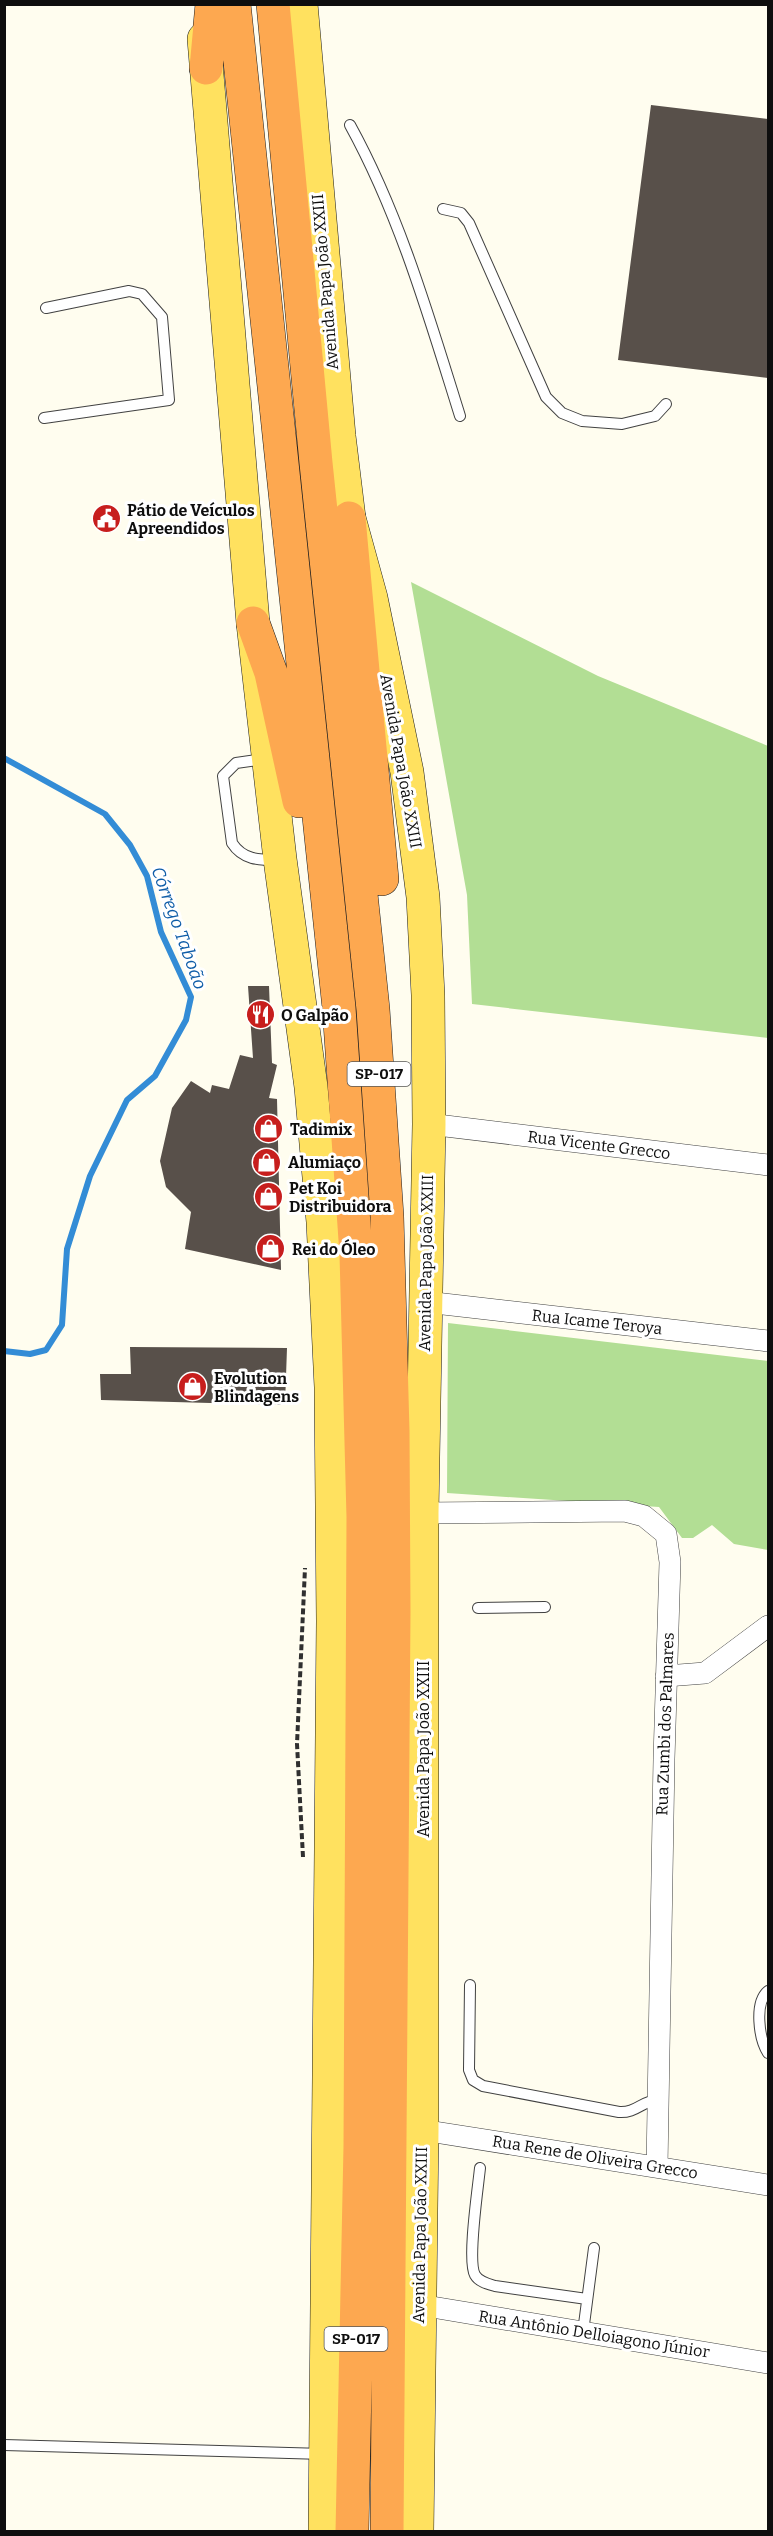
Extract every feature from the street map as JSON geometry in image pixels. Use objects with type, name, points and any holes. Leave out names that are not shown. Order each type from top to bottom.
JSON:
[{"type":"highway","points":[[206,68],[212,4]]},
{"type":"highway","name":"Avenida Papa João XXIII","points":[[234,4],[339,1008],[356,1254],[361,1374],[375,2148],[387,2532]]},
{"type":"highway","name":"Avenida Papa João XXIII","points":[[273,4],[316,463],[373,1009],[387,1216],[393,1419],[375,2148],[352,2532]]},
{"type":"highway","points":[[349,518],[383,901],[384,949],[380,983],[373,1009]]},
{"type":"highway","points":[[254,623],[279,705],[302,822],[320,934],[339,1008]]},
{"type":"main road","points":[[200,4],[254,623],[280,860],[311,1087],[322,1222],[331,1387],[333,1621],[325,2532]]},
{"type":"main road","name":"Avenida Papa João XXIII","points":[[301,4],[336,401],[349,518],[371,598],[406,772],[423,897],[428,995],[429,1124],[422,1512],[422,2130],[417,2532]]},
{"type":"street","name":"Rua Vicente Grecco","points":[[429,1124],[768,1165]]},
{"type":"street","name":"Rua Icame Teroya","points":[[426,1302],[768,1341]]},
{"type":"street","name":"Rua Zumbi dos Palmares","points":[[422,1512],[625,1511],[651,1520],[666,1534],[670,1562],[657,2167]]},
{"type":"street","points":[[666,1676],[705,1673],[768,1626]]},
{"type":"street","name":"Rua Rene de Oliveira Grecco","points":[[422,2130],[768,2185]]},
{"type":"street","name":"Rua Antônio Delloiagono Júnior","points":[[420,2305],[768,2363]]},
{"type":"lane","points":[[350,124],[376,175],[413,269],[460,416]]},
{"type":"lane","points":[[443,209],[461,213],[469,223],[546,397],[562,412],[582,420],[622,424],[656,416],[666,404]]},
{"type":"lane","points":[[44,417],[169,400],[162,317],[142,294],[129,291],[46,308]]},
{"type":"lane","points":[[269,758],[236,763],[223,776],[232,843],[238,853],[258,860],[280,860]]},
{"type":"lane","points":[[478,1608],[545,1606]]},
{"type":"lane","points":[[470,1985],[469,2070],[473,2080],[483,2086],[619,2112],[632,2112],[649,2101],[658,2100]]},
{"type":"lane","points":[[768,1990],[762,1999],[760,2010],[764,2044],[768,2053]]},
{"type":"lane","points":[[480,2168],[472,2256],[476,2276],[483,2282],[495,2286],[587,2299]]},
{"type":"lane","points":[[583,2332],[594,2248]]},
{"type":"lane","points":[[4,2445],[327,2454]]},
{"type":"path","points":[[304,1863],[297,1744],[305,1566]]},
{"type":"green space","points":[[411,582],[598,676],[768,746],[768,1038],[472,1004],[467,895]]},
{"type":"green space","points":[[448,1323],[768,1361],[768,1550],[734,1544],[712,1525],[693,1538],[682,1538],[659,1507],[447,1493]]},
{"type":"building","points":[[651,105],[768,119],[768,378],[618,360]]},
{"type":"building","points":[[248,986],[269,986],[272,1063],[277,1065],[269,1098],[277,1099],[281,1270],[185,1249],[191,1212],[166,1187],[160,1161],[172,1108],[191,1081],[210,1093],[212,1085],[229,1089],[240,1055],[253,1058]]},
{"type":"building","name":"Evolution Blindagens","points":[[130,1347],[287,1348],[285,1405],[101,1400],[100,1374],[131,1374]]},
{"type":"waterway","name":"Córrego Taboão","points":[[4,758],[105,814],[130,845],[147,876],[161,932],[191,997],[186,1020],[155,1076],[127,1100],[90,1176],[67,1249],[62,1325],[46,1350],[30,1354],[4,1351]]},
{"type":"place","name":"Pátio de Veículos Apreendidos","points":[[106,519]]},
{"type":"place","name":"O Galpão","points":[[260,1015]]},
{"type":"place","name":"Tadimix","points":[[269,1129]]},
{"type":"place","name":"Alumiaço","points":[[267,1162]]},
{"type":"place","name":"Pet Koi Distribuidora","points":[[268,1197]]},
{"type":"place","name":"Rei do Óleo","points":[[271,1249]]},
{"type":"place","name":"Evolution Blindagens","points":[[193,1387]]}]
